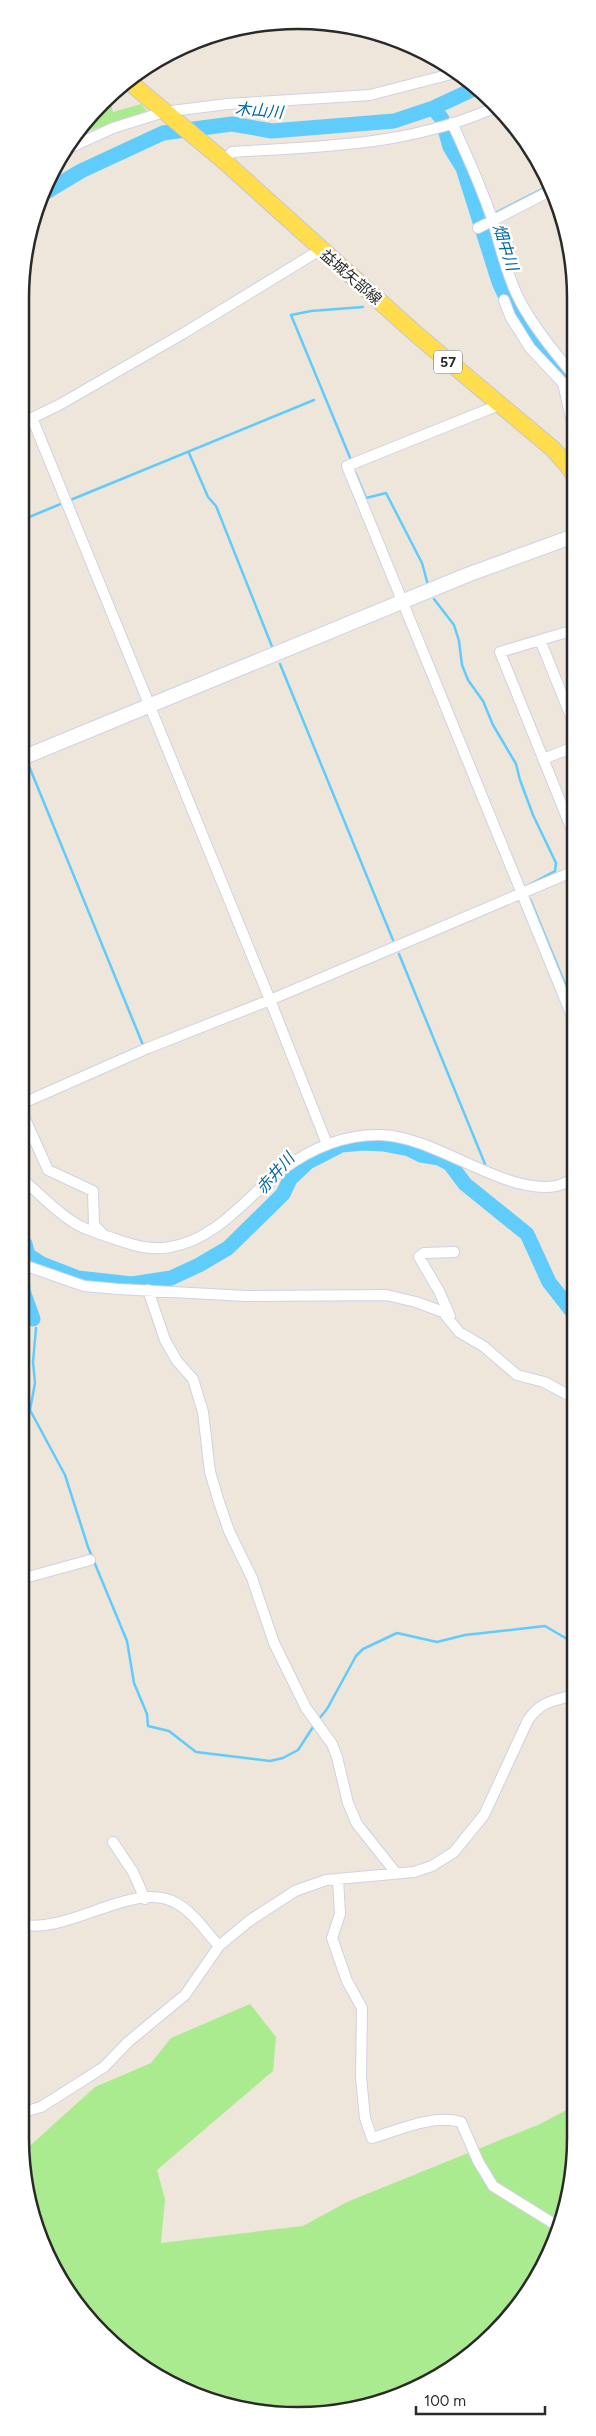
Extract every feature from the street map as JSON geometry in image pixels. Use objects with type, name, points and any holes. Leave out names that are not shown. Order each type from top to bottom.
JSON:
[{"type":"main road","name":"益城矢部線","points":[[133,85],[224,162],[320,250],[499,405],[567,461]]},
{"type":"street","points":[[76,145],[113,128],[164,112],[227,104],[370,95],[449,75]]},
{"type":"street","points":[[224,162],[232,152],[381,142],[446,125],[489,109]]},
{"type":"street","points":[[446,125],[490,221],[519,299],[537,331],[567,376]]},
{"type":"street","points":[[478,228],[546,193]]},
{"type":"street","points":[[320,250],[184,333],[32,418],[151,705],[327,1144]]},
{"type":"street","points":[[504,300],[510,316],[530,348],[567,376]]},
{"type":"street","points":[[499,405],[347,466],[567,1004]]},
{"type":"street","points":[[29,755],[468,575],[567,539]]},
{"type":"street","points":[[567,632],[500,652],[567,818]]},
{"type":"street","points":[[540,640],[567,707]]},
{"type":"street","points":[[542,759],[567,750]]},
{"type":"street","points":[[29,1100],[148,1048],[270,1000],[567,875]]},
{"type":"street","points":[[29,1128],[48,1170],[93,1191],[94,1226],[106,1236]]},
{"type":"street","points":[[29,1185],[73,1222],[106,1236],[150,1248],[170,1248],[198,1238],[221,1223],[284,1169],[327,1144],[355,1135],[400,1137],[437,1149],[482,1171],[519,1182],[538,1186],[558,1186],[567,1182]]},
{"type":"street","points":[[454,1252],[424,1254],[419,1257],[439,1291],[454,1327],[483,1346],[517,1375],[544,1382],[567,1394]]},
{"type":"street","points":[[29,1267],[84,1286],[246,1296],[386,1295],[416,1302],[444,1312],[453,1322]]},
{"type":"street","points":[[148,1290],[165,1340],[177,1361],[193,1379],[203,1412],[210,1472],[229,1531],[252,1578],[274,1643],[314,1721],[332,1744],[338,1757],[348,1803],[358,1824],[396,1872]]},
{"type":"street","points":[[29,1577],[90,1560]]},
{"type":"street","points":[[29,2110],[41,2107],[104,2067],[128,2042],[185,1995],[219,1946],[249,1921],[295,1891],[338,1879],[396,1872],[414,1872],[432,1866],[454,1852],[484,1815],[528,1720],[536,1708],[567,1697]]},
{"type":"street","points":[[113,1842],[133,1872],[145,1899]]},
{"type":"street","points":[[338,1879],[340,1914],[332,1938],[347,1981],[362,2008],[361,2078],[365,2118],[372,2138],[421,2123],[450,2119],[461,2122],[478,2161],[493,2186],[554,2222]]},
{"type":"street","points":[[29,1926],[64,1923],[98,1909],[145,1899],[161,1898],[175,1902],[186,1910],[219,1946]]},
{"type":"green space","points":[[141,104],[147,111],[85,132],[111,105],[113,112]]},
{"type":"green space","points":[[250,2004],[276,2037],[273,2071],[157,2170],[165,2199],[161,2243],[303,2226],[347,2202],[540,2124],[567,2110],[567,2156],[558,2208],[547,2241],[531,2273],[512,2302],[476,2340],[462,2352],[433,2371],[385,2393],[333,2405],[280,2407],[228,2398],[195,2387],[163,2371],[134,2352],[96,2316],[84,2302],[65,2273],[49,2241],[38,2208],[31,2173],[29,2147],[95,2087],[151,2063],[171,2038]]},
{"type":"waterway","name":"木山川","points":[[52,188],[81,171],[163,133],[232,124],[272,131],[394,121],[433,108],[470,91]]},
{"type":"waterway","name":"畑中川","points":[[433,108],[442,119],[450,147],[463,168],[499,282],[517,321],[567,375]]},
{"type":"waterway","points":[[497,212],[544,188]]},
{"type":"waterway","points":[[351,460],[291,315],[311,311],[363,307]]},
{"type":"waterway","points":[[68,501],[314,400]]},
{"type":"waterway","points":[[189,453],[208,497],[216,506],[273,649]]},
{"type":"waterway","points":[[355,472],[366,498],[386,493],[422,563],[428,585]]},
{"type":"waterway","points":[[29,517],[63,503]]},
{"type":"waterway","points":[[434,599],[454,625],[459,641],[462,665],[468,680],[483,701],[493,725],[516,764],[533,815],[556,863],[555,871],[527,886]]},
{"type":"waterway","points":[[280,664],[393,940]]},
{"type":"waterway","points":[[29,766],[143,1045]]},
{"type":"waterway","points":[[530,899],[567,989]]},
{"type":"waterway","points":[[399,954],[485,1164]]},
{"type":"waterway","name":"赤井川","points":[[29,1256],[42,1264],[78,1278],[132,1284],[171,1278],[199,1265],[228,1248],[283,1194],[290,1179],[308,1162],[341,1145],[383,1144],[409,1149],[421,1155],[439,1158],[450,1164],[465,1184],[527,1234],[549,1282],[567,1305]]},
{"type":"waterway","points":[[29,1308],[33,1319]]},
{"type":"waterway","points":[[36,1328],[33,1362],[35,1383],[30,1410],[65,1475],[88,1547],[127,1641],[134,1683],[147,1714],[148,1726],[169,1731],[196,1752],[270,1761],[283,1758],[298,1750],[315,1724]]},
{"type":"waterway","points":[[318,1720],[327,1709],[356,1656],[363,1649],[397,1633],[437,1642],[465,1635],[545,1626],[567,1639]]}]
